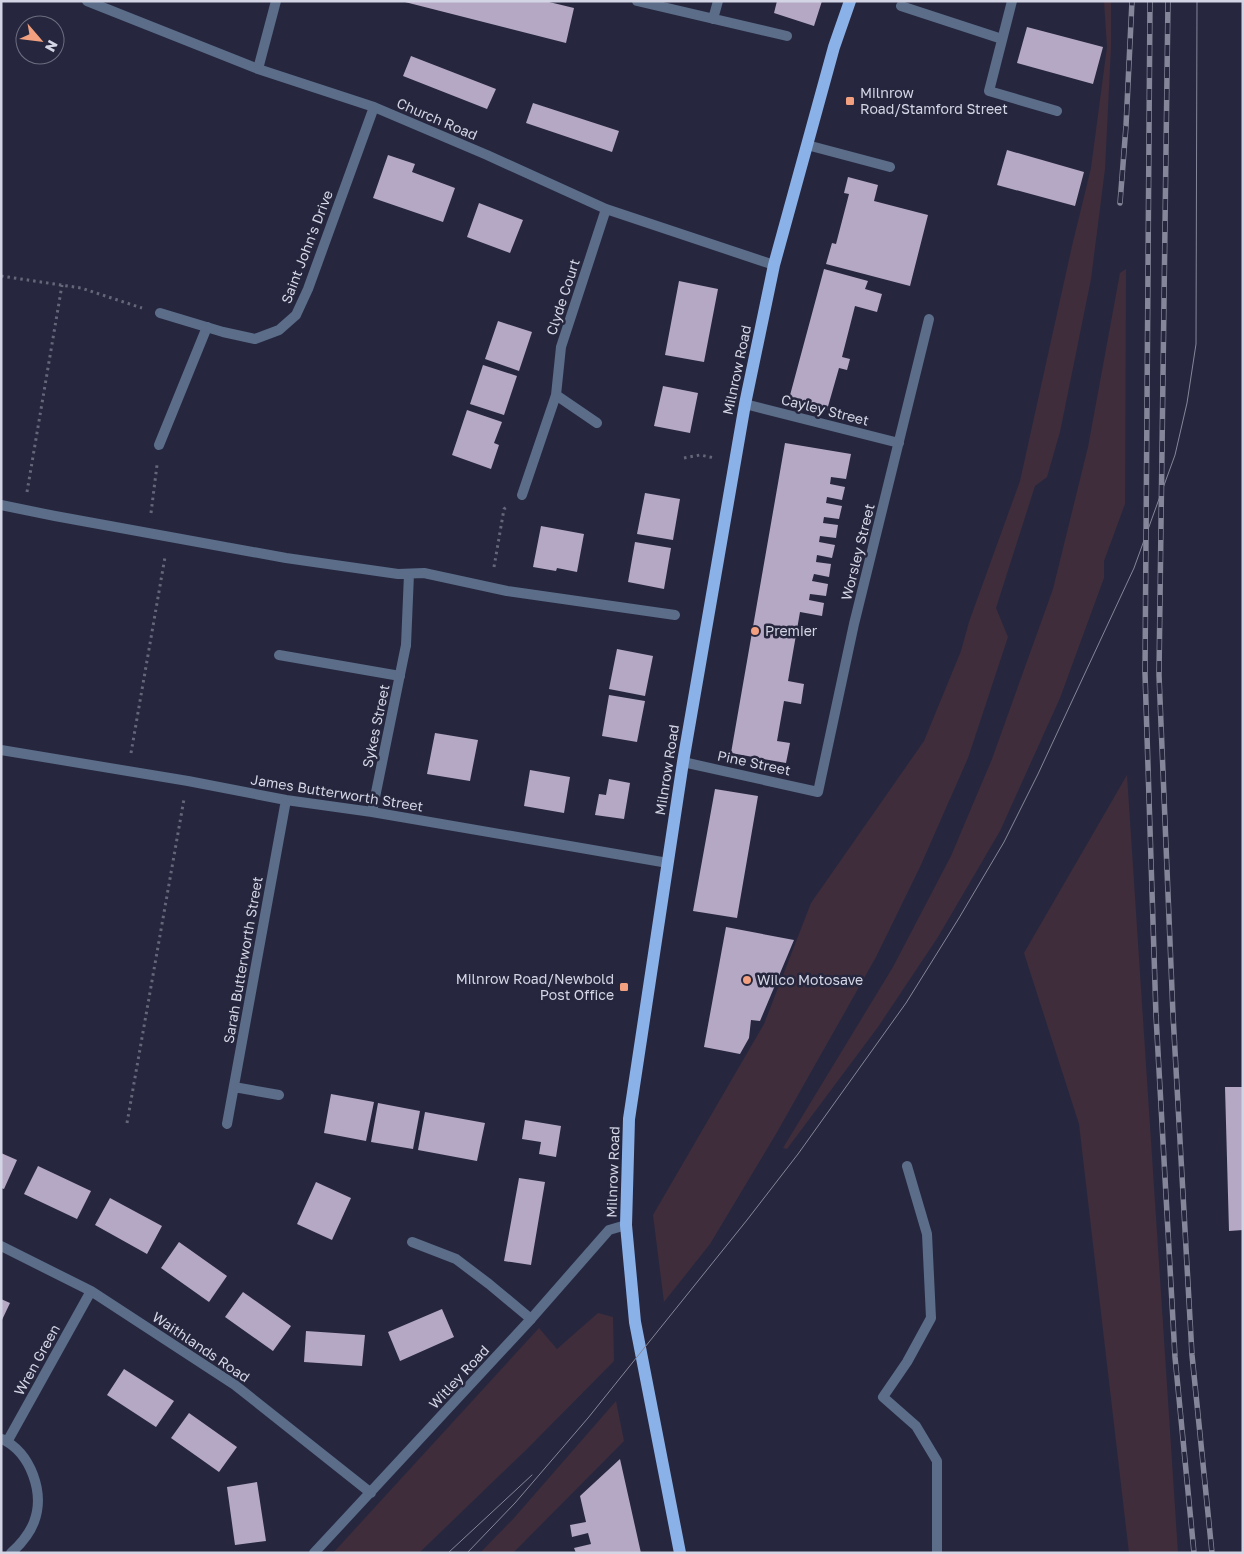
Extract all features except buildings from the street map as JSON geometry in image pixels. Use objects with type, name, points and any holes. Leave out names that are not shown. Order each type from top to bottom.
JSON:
[{"type":"main road","name":"Milnrow Road","points":[[680,1553],[635,1322],[626,1225],[630,1119],[683,762],[745,404],[774,265],[834,47],[850,1]]},
{"type":"street","name":"Church Road","points":[[87,1],[258,69],[374,107],[487,155],[606,209],[774,265]]},
{"type":"street","points":[[258,69],[276,1]]},
{"type":"street","points":[[637,1],[787,36]]},
{"type":"street","points":[[714,19],[718,1]]},
{"type":"street","points":[[1012,1],[989,91],[1057,111]]},
{"type":"street","points":[[901,6],[1002,39]]},
{"type":"street","name":"Saint John's Drive","points":[[160,313],[255,339],[279,330],[296,315],[308,290],[374,107]]},
{"type":"street","points":[[807,144],[890,167]]},
{"type":"street","name":"Clyde Court","points":[[522,495],[556,395],[561,347],[606,209]]},
{"type":"street","name":"Worsley Street","points":[[818,792],[854,624],[929,319]]},
{"type":"street","points":[[159,444],[207,327]]},
{"type":"street","points":[[556,395],[597,423]]},
{"type":"street","name":"Cayley Street","points":[[745,404],[899,442]]},
{"type":"street","points":[[1,504],[55,516],[286,558],[398,574],[424,573],[490,588],[675,616]]},
{"type":"street","name":"Sykes Street","points":[[372,812],[406,646],[409,574]]},
{"type":"street","points":[[279,655],[400,676]]},
{"type":"street","name":"James Butterworth Street","points":[[1,750],[188,781],[286,800],[372,812],[668,863]]},
{"type":"street","name":"Pine Street","points":[[683,762],[818,792]]},
{"type":"street","name":"Sarah Butterworth Street","points":[[227,1124],[286,800]]},
{"type":"street","points":[[234,1087],[280,1095]]},
{"type":"street","points":[[907,1166],[927,1234],[930,1318],[907,1362],[883,1397],[916,1426],[937,1461],[937,1553]]},
{"type":"street","name":"Witley Road","points":[[314,1553],[531,1319],[608,1230],[626,1225]]},
{"type":"street","points":[[412,1242],[456,1259],[531,1319]]},
{"type":"street","name":"Waithlands Road","points":[[1,1246],[91,1291],[235,1385],[371,1493]]},
{"type":"street","name":"Wren Green","points":[[11,1553],[23,1542],[34,1522],[38,1500],[35,1477],[24,1457],[4,1440],[91,1291]]},
{"type":"path","points":[[1,276],[81,288],[160,313]]},
{"type":"path","points":[[24,508],[62,285]]},
{"type":"path","points":[[147,533],[154,496],[159,444]]},
{"type":"path","points":[[684,458],[700,455],[735,460]]},
{"type":"path","points":[[490,588],[504,509],[522,495]]},
{"type":"path","points":[[127,771],[168,536]]},
{"type":"path","points":[[127,1123],[188,781]]},
{"type":"shaded area","points":[[1104,1],[1111,1],[1111,47],[1105,169],[1091,279],[1060,432],[1047,477],[1035,486],[996,608],[1008,637],[968,758],[920,867],[876,957],[776,1134],[710,1244],[664,1302],[653,1215],[764,1024],[811,903],[924,741],[961,651],[969,622],[1020,481],[1091,168],[1107,47]]},
{"type":"shaded area","points":[[1126,269],[1125,504],[1104,561],[1104,578],[1060,698],[1000,831],[938,937],[878,1027],[787,1149],[783,1148],[893,967],[951,856],[992,759],[1053,589],[1088,447],[1120,273]]},
{"type":"shaded area","points":[[1127,775],[1178,1553],[1129,1553],[1079,1124],[1024,953]]},
{"type":"shaded area","points":[[598,1313],[613,1317],[614,1361],[527,1449],[419,1553],[333,1553],[539,1328],[557,1349]]},
{"type":"shaded area","points":[[616,1401],[624,1441],[513,1553],[480,1553],[514,1518]]},
{"type":"tram line","points":[[467,1553],[515,1503],[588,1418],[798,1154],[906,1003],[1004,842],[1038,774],[1134,568],[1175,455],[1187,403],[1196,344],[1197,1]]},
{"type":"tram line","points":[[448,1553],[532,1475]]},
{"type":"railway","points":[[1120,203],[1132,1]]},
{"type":"railway","points":[[1150,1],[1145,673],[1156,1016],[1175,1357],[1194,1553]]},
{"type":"railway","points":[[1168,1],[1159,675],[1173,1015],[1192,1355],[1212,1553]]},
{"type":"place","name":"Milnrow Road/Stamford Street","points":[[850,101]]},
{"type":"place","name":"Premier","points":[[755,631]]},
{"type":"place","name":"Wilco Motosave","points":[[747,980]]},
{"type":"place","name":"Milnrow Road/Newbold Post Office","points":[[624,987]]}]
